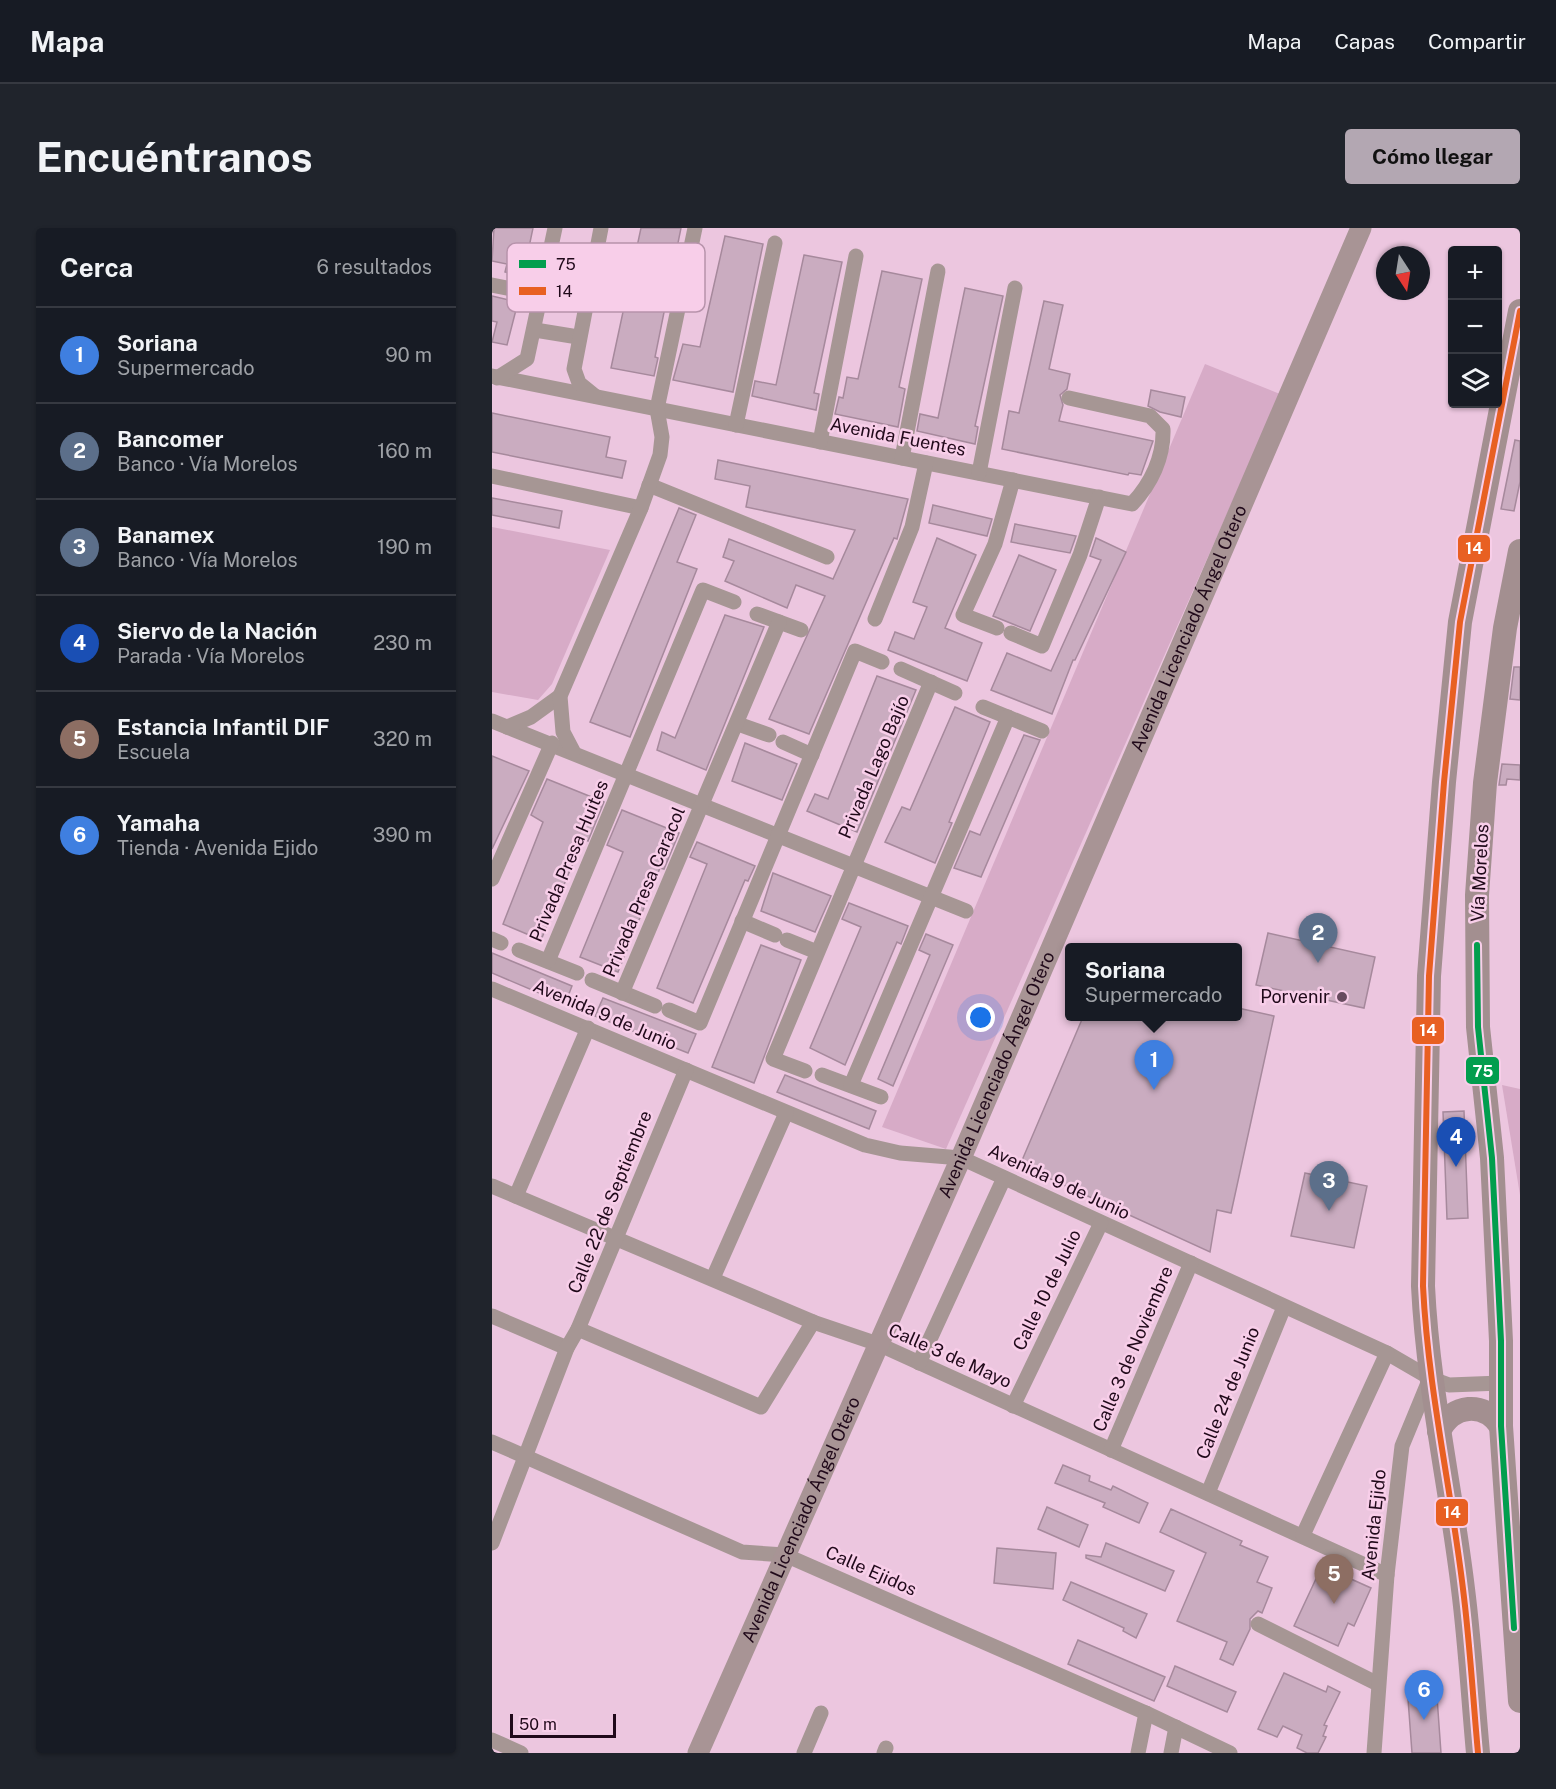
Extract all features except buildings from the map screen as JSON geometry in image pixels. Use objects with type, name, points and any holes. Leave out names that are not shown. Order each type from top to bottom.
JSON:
[{"type":"main road","name":"Avenida Licenciado Ángel Otero","points":[[698,1753],[961,1158],[1361,228]]},
{"type":"main road","points":[[1478,1753],[1463,1589],[1430,1378],[1424,1286],[1429,987],[1444,782],[1460,622],[1520,311]]},
{"type":"main road","name":"Vía Morelos","points":[[1520,551],[1512,630],[1485,783],[1477,895],[1478,1027],[1492,1158],[1501,1425],[1520,1701]]},
{"type":"main road","points":[[1439,1431],[1448,1417],[1470,1408],[1485,1411],[1501,1425]]},
{"type":"street","name":"Avenida Fuentes","points":[[552,243],[555,228]]},
{"type":"street","points":[[598,243],[601,228]]},
{"type":"street","points":[[692,243],[695,228]]},
{"type":"street","points":[[736,425],[775,243]]},
{"type":"street","points":[[819,442],[855,256]]},
{"type":"street","points":[[902,458],[938,271]]},
{"type":"street","points":[[492,285],[507,288]]},
{"type":"street","points":[[979,473],[1015,288]]},
{"type":"street","name":"Avenida Fuentes","points":[[495,377],[527,359],[539,312]]},
{"type":"street","points":[[583,312],[574,369],[579,383],[597,398]]},
{"type":"street","points":[[573,751],[563,732],[560,696],[641,508],[660,455],[662,437],[657,409],[677,312]]},
{"type":"street","points":[[535,330],[578,337]]},
{"type":"street","name":"Avenida Fuentes","points":[[495,377],[1132,504],[1145,491],[1158,464],[1163,429],[1150,416],[1069,398]]},
{"type":"street","points":[[875,619],[912,527],[926,463]]},
{"type":"street","points":[[492,476],[641,508]]},
{"type":"street","points":[[1013,480],[995,544],[963,615],[1042,646],[1080,555],[1100,497]]},
{"type":"street","points":[[650,485],[827,557]]},
{"type":"street","name":"Privada Presa Huites","points":[[548,962],[703,590],[734,602]]},
{"type":"street","points":[[757,614],[801,630]]},
{"type":"street","name":"Privada Presa Caracol","points":[[622,993],[703,807],[779,622]]},
{"type":"street","points":[[817,952],[742,921],[855,651],[882,662]]},
{"type":"street","name":"Privada Lago Bajío","points":[[901,669],[955,693]]},
{"type":"street","name":"Privada Lago Bajío","points":[[806,1071],[773,1059],[931,682]]},
{"type":"street","points":[[507,727],[539,712],[560,696]]},
{"type":"street","points":[[983,707],[1042,731]]},
{"type":"street","points":[[850,1085],[1008,717]]},
{"type":"street","points":[[492,721],[573,751],[703,807],[966,911]]},
{"type":"street","points":[[738,723],[812,755]]},
{"type":"street","points":[[492,879],[552,743]]},
{"type":"street","name":"Privada Presa Caracol","points":[[592,980],[699,1023],[742,921]]},
{"type":"street","name":"Privada Presa Huites","points":[[519,950],[577,973]]},
{"type":"street","name":"Avenida 9 de Junio","points":[[493,992],[588,1028],[865,1145],[900,1153],[961,1158],[1387,1353],[1430,1378],[1449,1385],[1501,1383]]},
{"type":"street","points":[[516,1196],[588,1028]]},
{"type":"street","name":"Calle 22 de Septiembre","points":[[492,1543],[567,1348],[578,1329],[686,1070]]},
{"type":"street","points":[[822,1075],[881,1097]]},
{"type":"street","points":[[713,1278],[786,1113]]},
{"type":"street","points":[[919,1363],[1004,1178]]},
{"type":"street","name":"Calle 3 de Mayo","points":[[492,1186],[813,1322],[878,1344],[1387,1575]]},
{"type":"street","name":"Calle 10 de Julio","points":[[1013,1406],[1101,1223]]},
{"type":"street","name":"Calle 3 de Noviembre","points":[[1111,1450],[1191,1263]]},
{"type":"street","name":"Calle 24 de Junio","points":[[1209,1493],[1284,1307]]},
{"type":"street","points":[[492,1316],[567,1348]]},
{"type":"street","points":[[578,1329],[761,1407],[813,1322]]},
{"type":"street","points":[[1303,1535],[1387,1353]]},
{"type":"street","name":"Avenida Ejido","points":[[1374,1753],[1387,1575],[1402,1446],[1430,1378]]},
{"type":"street","name":"Calle Ejidos","points":[[492,1442],[742,1552],[785,1555],[1146,1713],[1230,1753]]},
{"type":"street","points":[[1258,1624],[1378,1684]]},
{"type":"street","points":[[804,1753],[821,1713]]},
{"type":"street","points":[[1138,1753],[1146,1713]]},
{"type":"street","points":[[1171,1753],[1176,1727]]},
{"type":"street","points":[[492,1740],[521,1753]]},
{"type":"shaded area","points":[[1205,364],[1280,394],[946,1149],[882,1127]]},
{"type":"shaded area","points":[[492,527],[610,550],[552,684],[538,700],[492,692]]},
{"type":"shaded area","points":[[1502,1085],[1520,1089],[1520,1195]]},
{"type":"transit line","name":"14","points":[[1478,1753],[1465,1610],[1430,1363],[1423,1286],[1429,976],[1444,782],[1460,622],[1520,311]]},
{"type":"transit line","name":"75","points":[[1477,945],[1478,1027],[1492,1158],[1501,1341],[1501,1426],[1514,1628]]},
{"type":"place","name":"Bancomer","points":[[1318,963]]},
{"type":"place","name":"Porvenir","points":[[1342,997]]},
{"type":"place","name":"Soriana","points":[[1154,1090]]},
{"type":"place","name":"Siervo de la Nación","points":[[1456,1167]]},
{"type":"place","name":"Banamex","points":[[1329,1211]]},
{"type":"place","name":"Estancia Infantil DIF","points":[[1334,1604]]},
{"type":"place","name":"Yamaha","points":[[1424,1720]]}]
